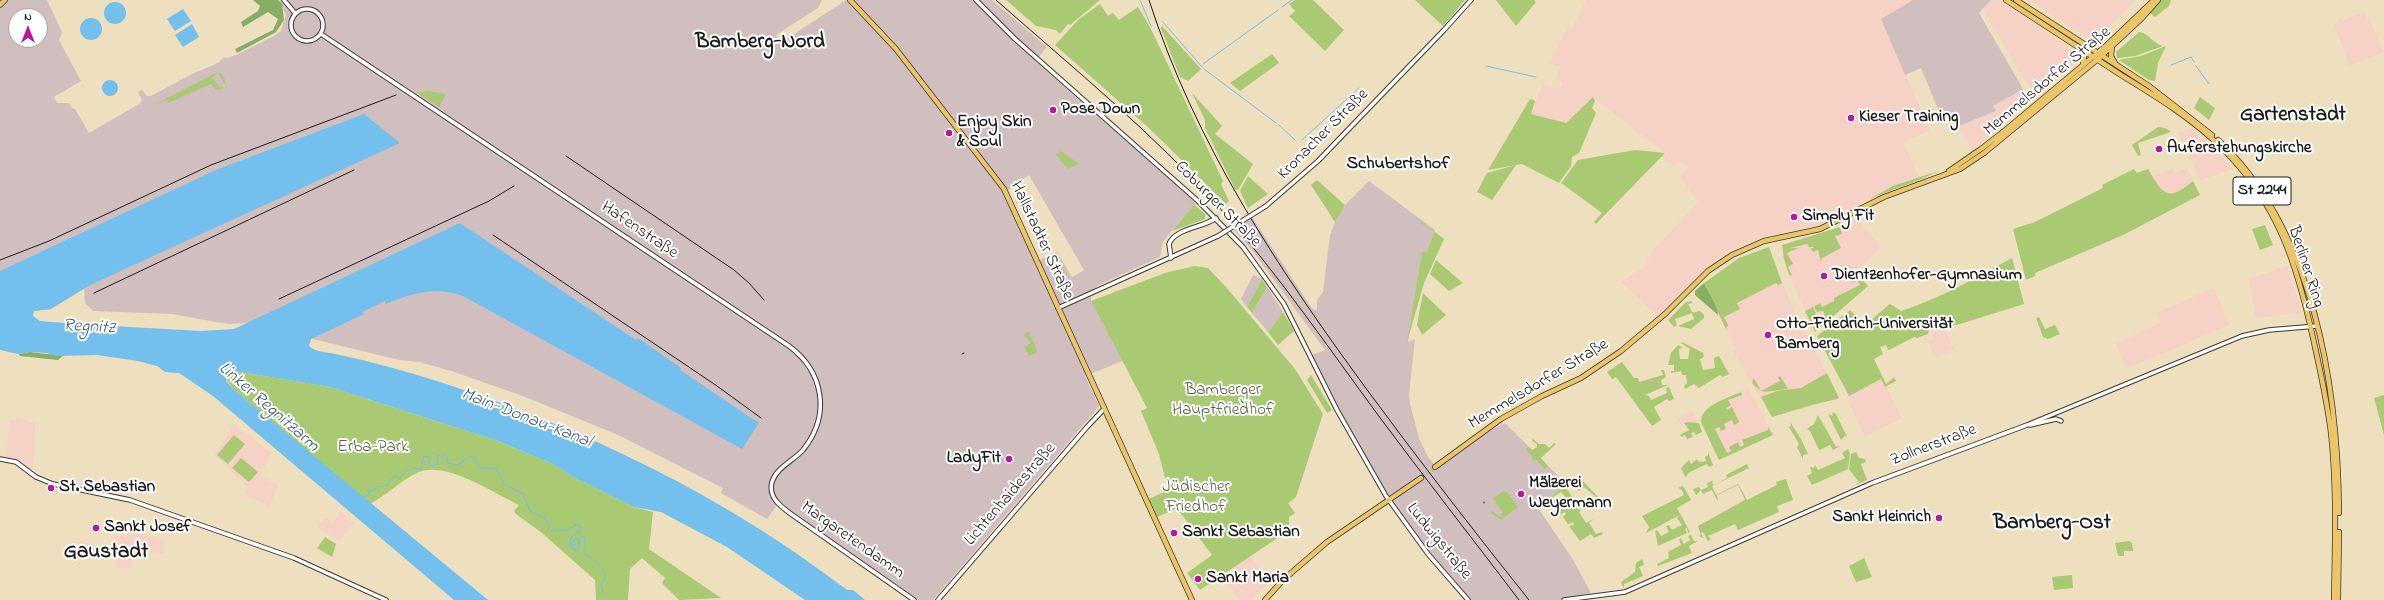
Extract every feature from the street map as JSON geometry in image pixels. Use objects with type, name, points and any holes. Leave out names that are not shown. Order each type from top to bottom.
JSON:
[{"type":"main road","points":[[0,5],[5,0]]},
{"type":"main road","name":"Hallstadter Straße","points":[[850,0],[896,49],[998,181],[1010,201],[1192,600]]},
{"type":"main road","name":"Berliner Ring","points":[[2006,0],[2186,118],[2219,145],[2245,173],[2269,207],[2285,239],[2302,291],[2328,411],[2333,455],[2335,495],[2334,600]]},
{"type":"main road","name":"Berliner Ring","points":[[2016,0],[2171,102],[2208,131],[2231,152],[2256,182],[2277,215],[2292,247],[2316,326],[2329,390],[2337,460],[2338,600]]},
{"type":"main road","name":"Memmelsdorfer Straße","points":[[1436,467],[1501,419],[1542,396],[1581,378],[1621,351],[1659,320],[1708,271],[1732,255],[1764,241],[1800,235],[1825,227],[1884,197],[1947,172],[1960,169],[1984,153],[2098,59],[2100,54],[2140,16],[2154,0]]},
{"type":"main road","name":"Memmelsdorfer Straße","points":[[1947,172],[1981,150],[2093,56],[2100,54],[2112,46],[2148,12],[2158,0]]},
{"type":"main road","points":[[2112,46],[2111,56],[2115,64]]},
{"type":"main road","points":[[2081,48],[2084,57],[2082,65]]},
{"type":"main road","points":[[1265,600],[1283,580],[1319,548],[1421,478]]},
{"type":"street","points":[[284,0],[295,13]]},
{"type":"street","name":"Coburger Straße","points":[[976,0],[1015,39],[1216,218],[1254,260],[1284,304],[1337,410],[1388,500]]},
{"type":"street","name":"Kronacher Straße","points":[[1058,308],[1218,236],[1266,206],[1318,162],[1439,36],[1471,0]]},
{"type":"street","points":[[308,8],[317,12],[323,20],[321,34],[309,41],[295,37],[290,24],[295,13],[308,8]]},
{"type":"street","name":"Hafenstraße","points":[[321,34],[804,358],[818,382],[820,402],[819,413],[814,432],[803,449],[775,475],[771,487],[776,502]]},
{"type":"street","points":[[1171,258],[1169,244],[1174,236],[1205,225],[1216,218]]},
{"type":"street","name":"Zollnerstraße","points":[[1564,600],[1625,592],[1869,485],[2027,425],[2242,336],[2269,330],[2316,326]]},
{"type":"street","name":"Lichtenhaidestraße","points":[[938,600],[1104,409]]},
{"type":"street","points":[[2027,425],[2056,419],[2061,421]]},
{"type":"street","points":[[0,459],[16,462],[36,477],[53,484],[130,500],[239,538],[317,567],[386,600]]},
{"type":"street","name":"Ludwigstraße","points":[[1388,500],[1428,554],[1468,600]]},
{"type":"street","name":"Margaretendamm","points":[[776,502],[914,600]]},
{"type":"shaded area","points":[[8,0],[47,0],[62,32],[59,40],[81,81],[54,97],[57,103],[69,103],[72,108],[75,109],[89,133],[139,104],[142,100],[138,92],[142,90],[147,96],[151,96],[192,74],[218,63],[224,57],[228,58],[238,54],[274,36],[281,31],[286,15],[279,0],[822,0],[818,8],[776,35],[782,42],[846,0],[992,0],[1047,47],[1035,61],[1196,203],[1163,242],[1160,257],[1097,286],[1091,293],[1091,301],[1123,361],[1085,376],[1099,406],[1097,409],[933,600],[919,600],[779,502],[767,519],[721,493],[723,488],[618,435],[523,396],[454,372],[420,362],[399,360],[248,323],[228,324],[172,314],[93,311],[85,303],[84,289],[51,309],[34,311],[32,314],[35,319],[0,317],[0,8]],"holes":[[[1029,175],[1084,270],[1072,277],[1057,252],[1035,262],[1004,193]]]},
{"type":"shaded area","points":[[1586,0],[1913,0],[1881,19],[1930,130],[1903,142],[1919,177],[1893,186],[1834,218],[1813,227],[1767,235],[1735,247],[1708,265],[1658,316],[1621,282],[1642,269],[1653,253],[1652,251],[1698,203],[1680,176],[1689,167],[1681,161],[1676,167],[1662,157],[1665,153],[1593,97],[1566,123],[1531,114],[1542,84],[1561,88],[1562,82],[1555,81],[1560,66],[1548,63],[1568,28],[1573,27]]},
{"type":"shaded area","points":[[1913,0],[1991,0],[1979,13],[2023,89],[1993,106],[1996,111],[1959,126],[1955,116],[1942,119],[1921,68],[1905,75],[1881,19]]},
{"type":"shaded area","points":[[1991,0],[1998,0],[2010,7],[2074,51],[2077,55],[2077,60],[2039,94],[2030,87],[2020,73],[1983,9]]},
{"type":"shaded area","points":[[2030,0],[2135,0],[2094,43]]},
{"type":"shaded area","points":[[2364,12],[2367,20],[2370,20],[2383,52],[2350,66],[2334,24],[2341,19],[2342,21]]},
{"type":"shaded area","points":[[2023,89],[2030,98],[2030,101],[1972,151],[1959,126],[1996,111],[1993,106]]},
{"type":"shaded area","points":[[2192,129],[2215,149],[2233,169],[2200,180],[2178,132]]},
{"type":"shaded area","points":[[2173,168],[2175,173],[2187,168],[2193,181],[2180,192],[2170,194],[2161,190],[2152,177]]},
{"type":"shaded area","points":[[1369,181],[1435,230],[1427,252],[1422,252],[1408,342],[1415,339],[1409,395],[1410,404],[1419,438],[1427,455],[1437,469],[1484,434],[1505,423],[1566,484],[1538,508],[1572,558],[1591,593],[1560,600],[1467,600],[1385,499],[1309,356],[1325,350],[1252,250],[1232,228],[1252,217],[1311,307],[1314,310],[1317,309],[1317,300],[1323,292],[1330,235],[1335,222],[1345,205]]},
{"type":"shaded area","name":"Dientzenhofer-Gymnasium","points":[[1856,219],[1881,247],[1856,271],[1868,286],[1815,332],[1791,280],[1784,259],[1782,245],[1829,232]]},
{"type":"shaded area","name":"Otto-Friedrich-Universität Bamberg","points":[[1769,247],[1791,304],[1839,398],[1772,417],[1734,353],[1733,350],[1736,348],[1723,323],[1700,289],[1704,283],[1730,264]]},
{"type":"shaded area","points":[[2287,266],[2302,313],[2256,318],[2249,279]]},
{"type":"shaded area","points":[[1253,275],[1262,279],[1247,307],[1241,299]]},
{"type":"shaded area","points":[[1267,287],[1283,312],[1268,332],[1252,313]]},
{"type":"shaded area","points":[[2214,288],[2229,325],[2126,369],[2116,344],[2160,323],[2157,313]]},
{"type":"shaded area","points":[[1944,328],[1954,349],[1935,358],[1928,341],[1934,338],[1931,331]]},
{"type":"shaded area","points":[[1882,379],[1902,418],[1865,437],[1846,397]]},
{"type":"shaded area","points":[[1748,388],[1773,435],[1719,460],[1701,422],[1701,416],[1711,407]]},
{"type":"shaded area","points":[[1692,410],[1702,432],[1687,439],[1685,435],[1682,437],[1680,435],[1689,430],[1686,424],[1681,425],[1678,419]]},
{"type":"shaded area","points":[[17,418],[35,423],[34,463],[32,472],[19,463],[7,458],[9,422],[10,419],[16,421]]},
{"type":"shaded area","points":[[234,424],[271,453],[260,476],[278,485],[270,506],[244,494],[248,487],[214,455]]},
{"type":"shaded area","points":[[341,512],[354,523],[339,541],[317,527],[325,518],[332,523]]},
{"type":"shaded area","points":[[127,532],[164,540],[164,553],[132,552],[131,568],[116,568],[115,535],[127,537]]},
{"type":"shaded area","points":[[77,541],[97,545],[96,549],[101,550],[100,554],[89,552],[88,557],[75,555]]},
{"type":"shaded area","points":[[1250,556],[1271,581],[1251,600],[1240,600],[1220,576]]},
{"type":"green space","points":[[253,0],[278,0],[282,4],[284,20],[276,32],[237,53],[235,49],[273,30],[278,19],[268,12],[243,27],[241,22],[258,11],[260,6]]},
{"type":"green space","points":[[1006,0],[1100,0],[1070,25],[1068,24],[1060,34],[1056,30],[1036,26]]},
{"type":"green space","points":[[1295,0],[1313,0],[1344,30],[1325,51],[1289,16],[1295,11],[1289,4]]},
{"type":"green space","points":[[1415,0],[1465,0],[1443,26]]},
{"type":"green space","points":[[1496,0],[1534,0],[1536,2],[1516,26]]},
{"type":"green space","points":[[2160,0],[2171,0],[2169,6],[2155,17],[2150,13]]},
{"type":"green space","points":[[1100,4],[1108,16],[1113,13],[1119,20],[1138,7],[1150,27],[1223,181],[1221,184],[1229,201],[1226,204],[1149,128],[1055,45],[1078,20]]},
{"type":"green space","points":[[1162,26],[1201,69],[1188,81],[1180,77],[1161,28]]},
{"type":"green space","points":[[2139,32],[2146,34],[2156,43],[2163,46],[2135,56],[2117,58],[2116,52]]},
{"type":"green space","points":[[2166,46],[2158,63],[2155,81],[2149,80],[2119,60],[2141,56]]},
{"type":"green space","points":[[1272,54],[1279,63],[1240,91],[1230,83]]},
{"type":"green space","points":[[218,72],[224,77],[225,85],[218,73],[212,77],[219,87],[223,87],[223,89],[216,90],[211,84],[168,103],[167,100],[154,105]]},
{"type":"green space","points":[[428,91],[446,94],[439,107],[416,92]]},
{"type":"green space","points":[[1192,93],[1222,126],[1215,134],[1253,164],[1238,190],[1235,189],[1205,128],[1205,120]]},
{"type":"green space","points":[[1593,97],[1595,101],[1592,108],[1596,113],[1579,153],[1572,157],[1571,166],[1559,183],[1522,164],[1488,170],[1530,99],[1535,101],[1531,114],[1566,123]]},
{"type":"green space","points":[[2200,97],[2215,108],[2209,120],[2194,108]]},
{"type":"green space","points":[[2158,127],[2165,128],[2171,132],[2138,143],[2141,155],[2138,156],[2132,145]]},
{"type":"green space","points":[[1635,150],[1665,153],[1596,224],[1594,222],[1602,213],[1561,183],[1578,160]]},
{"type":"green space","points":[[1061,151],[1079,164],[1068,169],[1056,155]]},
{"type":"green space","points":[[1516,165],[1492,200],[1477,192],[1487,173]]},
{"type":"green space","points":[[2134,169],[2137,173],[2148,169],[2158,185],[2166,193],[2177,192],[2193,181],[2200,195],[2123,235],[2035,273],[2035,276],[2026,280],[2013,229],[2035,222],[2103,188],[2102,185]]},
{"type":"green space","points":[[1941,170],[1915,182],[1914,180],[1914,182],[1869,199],[1893,186]]},
{"type":"green space","points":[[1248,176],[1268,194],[1248,208],[1240,191]]},
{"type":"green space","points":[[1166,180],[1205,214],[1205,219],[1172,231],[1194,205]]},
{"type":"green space","points":[[1317,180],[1345,205],[1335,222],[1311,185]]},
{"type":"green space","points":[[1422,222],[1444,239],[1424,283],[1407,342],[1422,252],[1427,252],[1434,232],[1421,223]]},
{"type":"green space","points":[[2265,225],[2273,245],[2260,250],[2252,229]]},
{"type":"green space","points":[[1840,227],[1842,234],[1835,236],[1841,248],[1822,258],[1821,262],[1818,250],[1813,252],[1811,249],[1814,247],[1809,247],[1807,244],[1790,248],[1799,248],[1787,253],[1793,264],[1788,267],[1792,276],[1789,275],[1784,259],[1782,245]]},
{"type":"green space","points":[[1769,247],[1782,283],[1778,285],[1776,283],[1737,303],[1740,309],[1724,317],[1728,325],[1726,329],[1704,283],[1739,258]]},
{"type":"green space","points":[[2012,258],[2024,304],[1960,324],[1929,330],[1928,334],[1917,338],[1914,337],[1888,350],[1886,345],[1880,347],[1883,354],[1874,359],[1886,384],[1894,377],[1896,381],[1885,387],[1881,379],[1849,396],[1817,336],[1850,310],[1865,325],[1890,304],[1901,311],[1915,306],[1958,287]]},
{"type":"green space","points":[[1436,260],[1463,283],[1449,291],[1430,274]]},
{"type":"green space","points":[[1847,263],[1868,286],[1815,332],[1805,311],[1813,307],[1816,314],[1813,316],[1815,320],[1825,315],[1823,311],[1817,312],[1814,307],[1820,303],[1822,307],[1834,301],[1834,298],[1860,285],[1857,280],[1852,283],[1847,274],[1853,271]]},
{"type":"green space","name":"Bamberger Hauptfriedhof","points":[[1195,266],[1208,268],[1226,287],[1295,369],[1323,414],[1296,497],[1288,503],[1295,513],[1289,517],[1289,524],[1285,533],[1200,590],[1187,573],[1212,555],[1179,511],[1176,509],[1157,517],[1149,499],[1168,490],[1159,454],[1141,411],[1147,408],[1091,301],[1165,273]]},
{"type":"green space","points":[[1262,279],[1267,287],[1252,313],[1247,307]]},
{"type":"green space","points":[[1704,283],[1718,311],[1718,315],[1695,295],[1695,291]]},
{"type":"green space","points":[[1423,293],[1446,315],[1422,335],[1417,325]]},
{"type":"green space","points":[[1691,301],[1693,303],[1688,304],[1692,312],[1695,312],[1675,319],[1677,325],[1674,327],[1668,320],[1686,302]]},
{"type":"green space","points":[[1700,311],[1704,315],[1704,318],[1691,329],[1678,326],[1694,319],[1692,313]]},
{"type":"green space","points":[[1283,312],[1294,331],[1278,345],[1268,332]]},
{"type":"green space","points":[[2039,317],[2045,329],[2055,325],[2060,334],[2048,339],[2043,337],[2036,318]]},
{"type":"green space","points":[[1029,332],[1037,350],[1036,353],[1029,356],[1024,347],[1031,343],[1023,334]]},
{"type":"green space","points":[[1682,342],[1703,353],[1704,357],[1700,359],[1703,370],[1715,368],[1714,358],[1719,356],[1729,374],[1723,377],[1720,375],[1699,388],[1694,384],[1685,389],[1684,386],[1687,383],[1686,375],[1682,375],[1681,371],[1671,373],[1671,371],[1674,371],[1674,365],[1668,365],[1671,353],[1678,345],[1683,348],[1679,349],[1680,359],[1688,359],[1690,349],[1681,343]]},
{"type":"green space","points":[[30,352],[64,355],[58,360],[20,356],[19,354]]},
{"type":"green space","points":[[1622,362],[1634,378],[1638,378],[1639,382],[1663,375],[1661,370],[1664,370],[1666,377],[1661,380],[1662,385],[1668,385],[1645,395],[1649,396],[1651,400],[1667,393],[1666,388],[1669,387],[1674,399],[1669,401],[1667,399],[1654,407],[1661,420],[1652,426],[1616,377],[1612,379],[1607,372]]},
{"type":"green space","name":"Erba-Park","points":[[235,371],[330,387],[498,441],[553,464],[575,478],[634,507],[653,512],[649,549],[721,598],[679,600],[662,583],[665,578],[642,558],[630,569],[628,600],[596,600],[595,580],[542,533],[516,514],[514,511],[519,505],[456,474],[430,470],[419,472],[406,479],[370,504],[233,389],[226,379],[229,372]]},
{"type":"green space","points":[[1827,373],[1839,398],[1772,417],[1761,397],[1777,391],[1801,388]]},
{"type":"green space","points":[[1311,375],[1332,410],[1327,413],[1307,380]]},
{"type":"green space","points":[[1780,376],[1788,389],[1764,392],[1761,391],[1780,381],[1778,377]]},
{"type":"green space","points":[[1754,378],[1761,390],[1752,383]]},
{"type":"green space","points":[[1741,392],[1742,395],[1728,400],[1731,405],[1726,408],[1727,410],[1732,407],[1739,422],[1734,425],[1732,420],[1724,424],[1726,429],[1721,431],[1719,427],[1715,429],[1727,453],[1731,451],[1729,447],[1738,442],[1740,447],[1744,445],[1742,440],[1768,430],[1768,427],[1773,435],[1719,460],[1701,422],[1702,416],[1705,411],[1716,403]]},
{"type":"green space","points":[[2384,395],[2384,435],[2374,398]]},
{"type":"green space","points":[[1832,412],[1836,414],[1847,437],[1845,436],[1841,440],[1828,414],[1833,416]]},
{"type":"green space","points":[[1818,415],[1836,447],[1841,446],[1833,450],[1830,445],[1819,450],[1810,431],[1807,429],[1814,424]]},
{"type":"green space","points":[[1790,422],[1801,439],[1808,454],[1803,455],[1803,459],[1797,447],[1799,444],[1789,427],[1791,426]]},
{"type":"green space","points":[[1684,423],[1699,423],[1702,432],[1696,435],[1694,432],[1691,433],[1693,437],[1687,439],[1685,435],[1682,437],[1680,435],[1689,430]]},
{"type":"green space","points":[[234,435],[245,444],[228,464],[217,455]]},
{"type":"green space","points":[[1533,439],[1539,444],[1545,444],[1549,448],[1554,443],[1556,444],[1541,458],[1548,466],[1544,469],[1537,460],[1534,461],[1526,449],[1529,447],[1532,450],[1537,447],[1537,444],[1532,441]]},
{"type":"green space","points":[[1848,449],[1850,454],[1848,469],[1812,485],[1807,476],[1812,473],[1810,467],[1814,468],[1815,465],[1818,470],[1845,458],[1842,453]]},
{"type":"green space","points":[[1708,452],[1713,465],[1709,467],[1707,464],[1688,473],[1686,478],[1681,468],[1689,460],[1691,464],[1697,459],[1699,462],[1706,461],[1705,457],[1708,455]]},
{"type":"green space","points":[[1856,452],[1859,458],[1865,459],[1866,462],[1861,464],[1867,480],[1855,485],[1859,482],[1849,469],[1851,454]]},
{"type":"green space","points":[[241,458],[258,472],[249,482],[232,468]]},
{"type":"green space","points":[[1747,464],[1749,468],[1712,486],[1716,495],[1738,484],[1747,500],[1777,485],[1776,482],[1786,479],[1793,500],[1777,506],[1779,512],[1738,530],[1735,524],[1708,536],[1711,539],[1708,541],[1703,532],[1701,533],[1704,538],[1699,536],[1701,535],[1698,526],[1745,500],[1738,485],[1717,495],[1718,502],[1712,490],[1703,494],[1701,490],[1708,487],[1707,483],[1714,480],[1712,482],[1714,485],[1727,478],[1726,475]]},
{"type":"green space","points":[[1581,479],[1598,497],[1597,498],[1584,487],[1579,491],[1574,485],[1567,489],[1581,511],[1579,512],[1586,523],[1594,519],[1589,523],[1596,534],[1602,532],[1603,534],[1594,538],[1591,534],[1580,541],[1569,526],[1574,525],[1573,522],[1568,524],[1563,517],[1566,514],[1565,512],[1561,514],[1551,501],[1558,497],[1563,504],[1568,500],[1561,492],[1544,503],[1566,484],[1569,486]]},
{"type":"green space","points":[[1683,486],[1691,500],[1677,508],[1690,532],[1688,533],[1687,528],[1685,529],[1687,533],[1658,546],[1655,531],[1657,530],[1661,536],[1669,532],[1666,526],[1669,525],[1672,530],[1682,525],[1677,518],[1680,515],[1646,533],[1649,527],[1642,516],[1684,495],[1682,490],[1678,488]]},
{"type":"green space","points":[[1699,487],[1701,490],[1696,495],[1693,489]]},
{"type":"green space","points":[[1503,491],[1507,492],[1518,507],[1501,520],[1490,513],[1493,511],[1501,518],[1502,511],[1493,499]]},
{"type":"green space","points":[[1691,535],[1694,541],[1698,541],[1689,546],[1692,553],[1658,566],[1657,564],[1669,558],[1668,552],[1681,545],[1679,539],[1681,538],[1684,544],[1690,540],[1688,536]]},
{"type":"green space","points":[[325,537],[336,544],[332,557],[317,548]]},
{"type":"green space","points":[[2129,541],[2132,543],[2133,551],[2124,551],[2124,556],[2118,556],[2115,543]]},
{"type":"green space","points":[[1864,558],[1872,577],[1856,582],[1849,566]]},
{"type":"green space","points":[[1642,559],[1644,565],[1639,567],[1643,576],[1624,584],[1624,589],[1621,582],[1635,572],[1636,563]]},
{"type":"green space","points":[[2072,575],[2073,588],[2054,590],[2052,577]]},
{"type":"water","points":[[115,2],[123,5],[126,13],[123,21],[115,24],[107,21],[104,13],[107,5]]},
{"type":"water","points":[[183,9],[191,21],[175,31],[167,19]]},
{"type":"water","points":[[91,18],[99,21],[102,29],[99,37],[91,40],[83,37],[80,29],[83,21]]},
{"type":"water","points":[[192,24],[199,37],[183,47],[175,35]]},
{"type":"water","points":[[110,80],[117,85],[118,88],[113,95],[110,96],[103,91],[102,88],[107,81]]},
{"type":"water","points":[[364,114],[400,143],[88,286],[51,309],[34,311],[33,316],[40,321],[76,324],[201,331],[234,329],[460,223],[636,340],[638,338],[681,368],[680,370],[759,423],[742,449],[463,296],[453,293],[444,291],[424,292],[386,304],[385,301],[362,312],[364,314],[311,339],[309,346],[317,351],[374,363],[440,382],[495,401],[601,444],[653,469],[703,496],[752,525],[800,556],[847,590],[853,590],[865,600],[805,600],[727,547],[661,512],[634,507],[575,478],[553,464],[498,441],[330,387],[235,371],[227,374],[226,381],[233,389],[488,600],[454,600],[213,396],[179,373],[165,372],[157,366],[138,361],[97,355],[55,356],[47,353],[30,352],[18,354],[0,350],[0,271],[216,170]]},
{"type":"waterway","points":[[1140,0],[1151,26]]},
{"type":"waterway","points":[[1282,7],[1292,0]]},
{"type":"waterway","points":[[1203,64],[1278,10]]},
{"type":"waterway","points":[[1163,22],[1202,67]]},
{"type":"waterway","points":[[2171,65],[2191,57],[2194,62]]},
{"type":"waterway","points":[[1486,66],[1536,77]]},
{"type":"waterway","points":[[2196,66],[2209,84]]},
{"type":"waterway","points":[[1204,69],[1276,123]]},
{"type":"waterway","points":[[1302,140],[1359,88]]},
{"type":"waterway","points":[[1279,125],[1295,140]]},
{"type":"waterway","points":[[360,498],[369,495],[368,489],[373,492],[377,486],[386,486],[395,475],[399,479],[407,470],[421,468],[424,456],[428,457],[429,464],[433,466],[438,463],[437,456],[446,455],[448,463],[458,465],[469,457],[473,457],[481,469],[493,468],[497,470],[504,484],[523,494],[530,511],[545,518],[552,531],[568,530],[575,525],[581,526],[581,530],[571,537],[569,546],[578,551],[580,539],[583,536],[585,537],[584,554],[596,563],[606,575],[601,585],[604,594]]},
{"type":"waterway","points":[[571,544],[574,542],[574,539],[579,539]]},
{"type":"waterway","points":[[570,542],[574,550]]},
{"type":"waterway","points":[[573,545],[579,543]]},
{"type":"tunnel","points":[[1421,478],[1435,467]]},
{"type":"railway","points":[[996,0],[1085,77],[1143,130],[1199,185],[1225,214],[1265,262],[1395,438],[1519,600]]},
{"type":"railway","points":[[1149,0],[1168,53],[1214,154],[1270,250],[1332,342],[1365,387],[1405,441],[1529,600]]},
{"type":"railway","points":[[0,260],[49,241],[211,165],[396,95]]},
{"type":"railway","points":[[566,156],[734,270],[749,283],[764,300]]},
{"type":"railway","points":[[94,293],[354,170]]},
{"type":"railway","points":[[279,299],[489,201],[514,186]]},
{"type":"railway","points":[[493,235],[717,386],[761,418]]},
{"type":"place","name":"Pose Down","points":[[1053,110]]},
{"type":"place","name":"Kieser Training","points":[[1851,118]]},
{"type":"place","name":"Enjoy Skin & Soul","points":[[949,133]]},
{"type":"place","name":"Auferstehungskirche","points":[[2159,149]]},
{"type":"place","name":"Simply Fit","points":[[1794,217]]},
{"type":"place","name":"Dientzenhofer-Gymnasium","points":[[1824,276]]},
{"type":"place","name":"Otto-Friedrich-Universität Bamberg","points":[[1768,335]]},
{"type":"place","name":"LadyFit","points":[[1009,459]]},
{"type":"place","name":"St. Sebastian","points":[[51,488]]},
{"type":"place","name":"Mälzerei Weyermann","points":[[1521,494]]},
{"type":"place","name":"Sankt Heinrich","points":[[1939,518]]},
{"type":"place","name":"Sankt Josef","points":[[96,528]]},
{"type":"place","name":"Sankt Sebastian","points":[[1174,533]]},
{"type":"place","name":"Sankt Maria","points":[[1198,579]]},
{"type":"district","name":"Bamberg-Nord","points":[[760,44]]},
{"type":"district","name":"Gartenstadt","points":[[2293,117]]},
{"type":"district","name":"Schubertshof","points":[[1398,165]]},
{"type":"district","name":"Bamberg-Ost","points":[[2052,525]]},
{"type":"district","name":"Gaustadt","points":[[106,554]]},
{"type":"water label","name":"Regnitz","points":[[89,328]]},
{"type":"water label","name":"Linker Regnitzarm","points":[[268,408]]},
{"type":"water label","name":"Main-Donau-Kanal","points":[[526,419]]},
{"type":"park label","name":"Jüdischer Friedhof","points":[[1196,498]]}]
